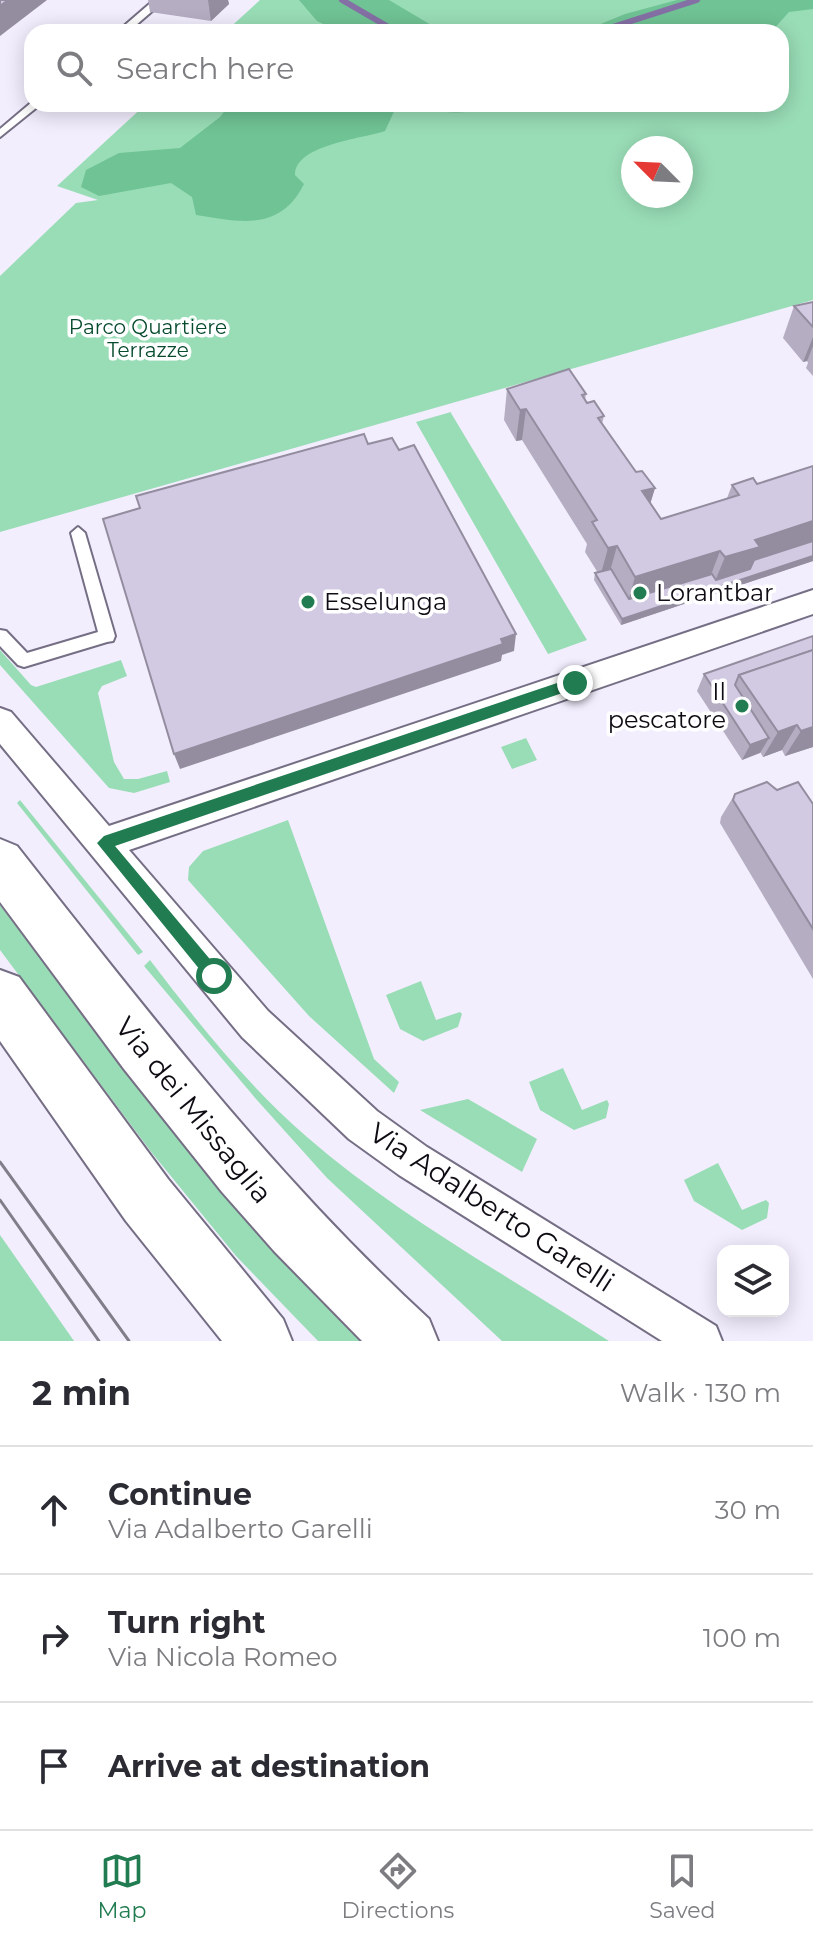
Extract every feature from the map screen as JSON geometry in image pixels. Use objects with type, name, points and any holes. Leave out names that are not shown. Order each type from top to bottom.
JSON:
[{"type":"main road","name":"Via dei Missaglia","points":[[0,862],[188,1108],[250,1183],[371,1309],[407,1341]]},
{"type":"main road","points":[[0,996],[147,1200],[261,1341]]},
{"type":"street","points":[[104,843],[813,602]]},
{"type":"street","name":"Via Adalberto Garelli","points":[[0,721],[255,1024],[304,1073],[363,1125],[413,1161],[701,1341]]},
{"type":"lane","points":[[132,24],[160,0]]},
{"type":"lane","points":[[0,134],[26,112]]},
{"type":"lane","points":[[0,636],[24,660],[107,636],[78,533]]},
{"type":"green space","name":"Parco Quartiere Terrazze","points":[[260,0],[813,0],[813,300],[0,532],[0,276],[76,203],[98,200],[57,186],[137,112],[789,112],[789,24],[234,24]]},
{"type":"green space","points":[[299,0],[389,0],[430,24],[323,24]]},
{"type":"green space","points":[[677,0],[813,0],[813,9],[789,12],[778,24],[601,24]]},
{"type":"green space","points":[[224,112],[394,112],[385,131],[331,145],[306,157],[298,165],[295,175],[304,184],[283,210],[271,217],[243,221],[196,215],[192,197],[171,183],[99,196],[81,187],[86,170],[119,153],[180,148]]},
{"type":"green space","points":[[451,412],[587,640],[548,654],[416,422]]},
{"type":"green space","points":[[0,650],[36,687],[121,660],[127,676],[102,686],[98,693],[114,762],[124,779],[138,779],[167,771],[170,782],[134,793],[109,788],[0,665]]},
{"type":"green space","points":[[526,738],[537,760],[512,769],[501,747]]},
{"type":"green space","points":[[20,800],[143,952],[138,955],[17,803]]},
{"type":"green space","points":[[288,820],[374,1059],[399,1082],[394,1093],[309,1016],[188,880],[189,867],[203,851]]},
{"type":"green space","points":[[0,905],[129,1075],[218,1185],[312,1291],[362,1341],[318,1341],[236,1256],[152,1153],[0,950]]},
{"type":"green space","points":[[150,960],[244,1075],[307,1137],[416,1219],[609,1341],[502,1341],[327,1178],[144,966]]},
{"type":"green space","points":[[421,981],[436,1020],[462,1014],[458,1027],[423,1041],[400,1029],[386,995]]},
{"type":"green space","points":[[563,1068],[582,1110],[607,1100],[606,1118],[574,1130],[540,1110],[529,1082]]},
{"type":"green space","points":[[468,1099],[537,1139],[522,1172],[420,1110]]},
{"type":"green space","points":[[718,1163],[742,1210],[766,1200],[769,1203],[767,1218],[742,1230],[694,1201],[684,1180]]},
{"type":"green space","points":[[0,1235],[74,1341],[0,1341]]},
{"type":"building","points":[[813,302],[813,327],[794,306]]},
{"type":"building","points":[[569,369],[586,394],[582,395],[587,403],[594,401],[604,416],[598,418],[636,472],[642,471],[655,488],[642,491],[661,519],[739,495],[732,485],[753,478],[757,484],[813,466],[813,521],[755,540],[760,547],[725,557],[720,551],[635,577],[617,546],[608,548],[592,522],[597,520],[526,409],[520,410],[507,389]]},
{"type":"building","name":"Esselunga","points":[[364,434],[368,444],[392,438],[399,450],[414,445],[516,634],[501,639],[503,644],[174,754],[103,519],[140,508],[136,496]]},
{"type":"building","points":[[813,541],[813,556],[622,619],[595,573],[611,569],[629,599],[712,574],[716,580],[750,569],[754,560]]},
{"type":"building","points":[[813,636],[813,650],[739,675],[735,685],[769,738],[750,745],[704,674]]},
{"type":"building","points":[[813,650],[813,727],[801,731],[797,725],[778,732],[739,675]]},
{"type":"building","points":[[767,782],[777,790],[798,782],[813,804],[813,929],[733,800],[735,794]]},
{"type":"waterway","points":[[342,0],[383,24]]},
{"type":"waterway","points":[[622,24],[697,0]]},
{"type":"tram line","points":[[0,1162],[129,1341]]},
{"type":"tram line","points":[[0,1200],[99,1341]]},
{"type":"place","name":"Lorantbar","points":[[640,593]]},
{"type":"place","name":"Esselunga","points":[[308,602]]},
{"type":"place","name":"Il pescatore","points":[[742,706]]},
{"type":"route","points":[[214,976],[104,843],[575,683]]}]
